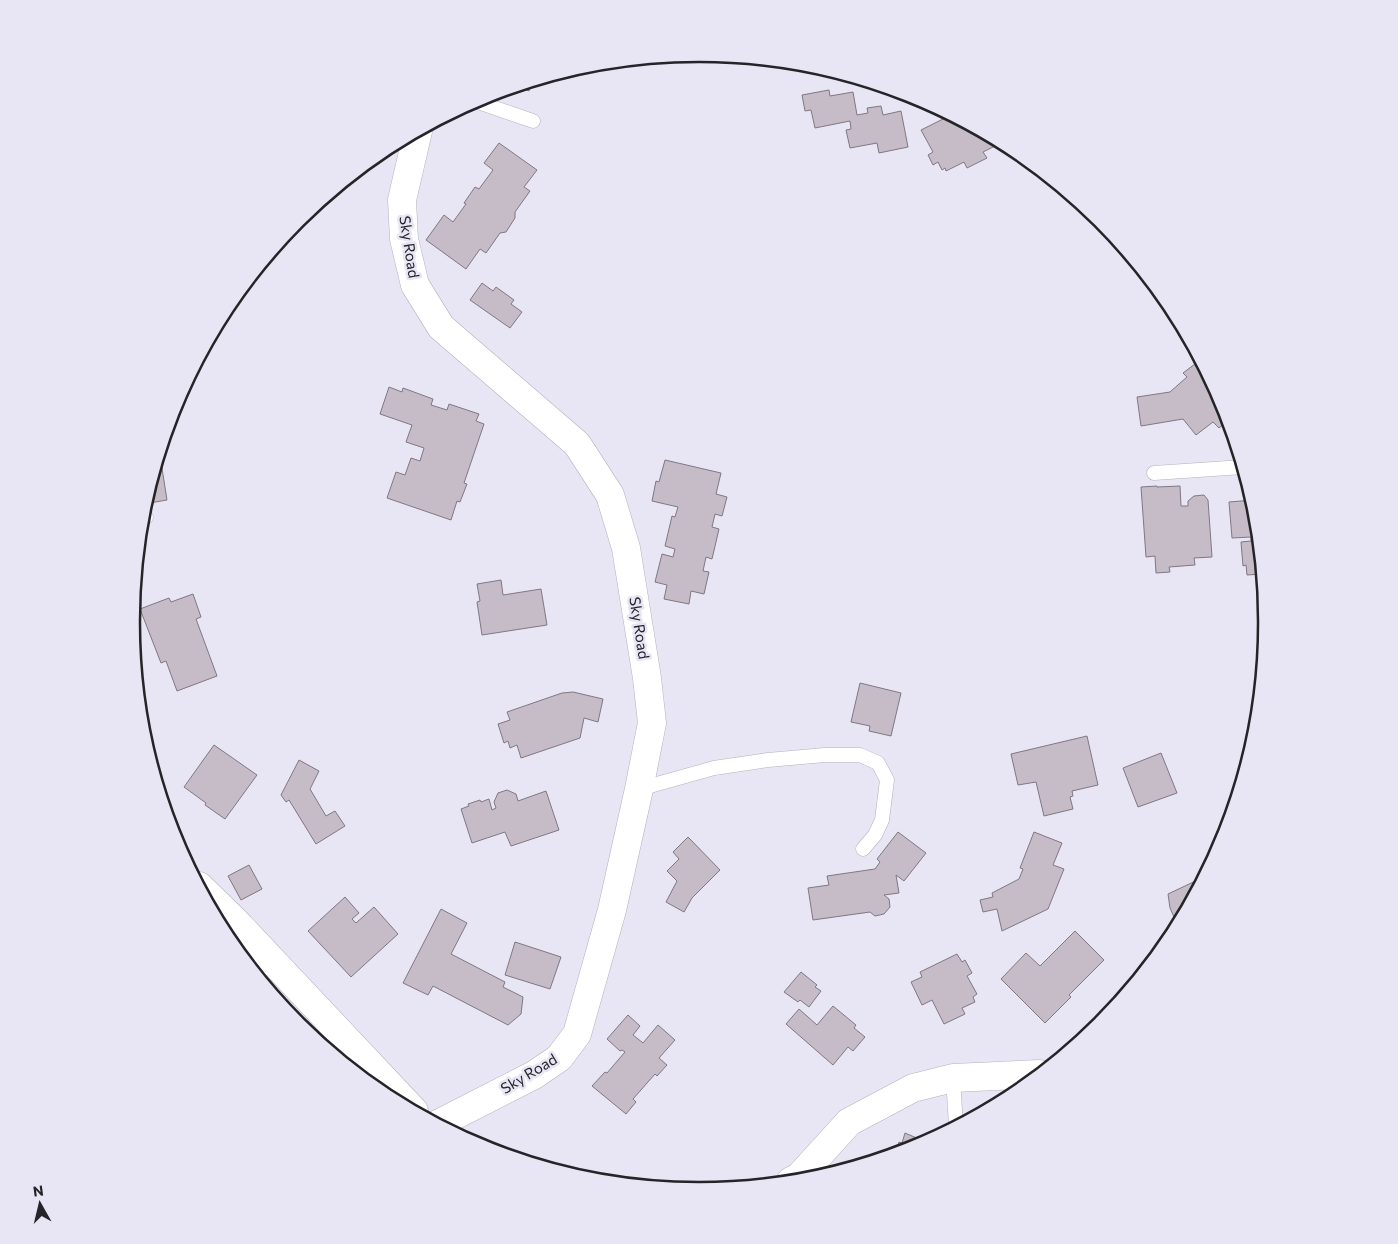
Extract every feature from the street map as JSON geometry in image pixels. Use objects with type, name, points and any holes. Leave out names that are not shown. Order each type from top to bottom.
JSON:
[{"type":"street","name":"Sky Road","points":[[416,139],[402,200],[404,239],[415,285],[441,327],[577,444],[610,495],[626,548],[652,723],[640,789],[612,910],[577,1034],[559,1058],[534,1075],[445,1120]]},
{"type":"street","points":[[213,899],[235,921],[264,967],[391,1089]]},
{"type":"street","points":[[804,1172],[849,1122],[913,1088],[952,1078],[1028,1075]]},
{"type":"lane","points":[[486,105],[533,121]]},
{"type":"lane","points":[[1154,473],[1236,467]]},
{"type":"lane","points":[[640,789],[714,768],[768,760],[860,755],[878,763],[887,780],[882,820],[875,835],[863,849]]},
{"type":"lane","points":[[952,1078],[955,1119]]},
{"type":"building","points":[[829,90],[830,96],[853,92],[857,115],[868,113],[867,108],[881,106],[883,115],[901,111],[908,147],[879,153],[877,143],[850,148],[846,130],[851,129],[850,121],[815,128],[811,110],[805,111],[802,95]]},
{"type":"building","points":[[943,119],[994,147],[983,152],[987,158],[967,168],[964,162],[946,171],[945,168],[942,170],[938,162],[933,165],[928,155],[933,152],[921,130]]},
{"type":"building","points":[[499,143],[537,170],[524,187],[530,191],[515,212],[515,218],[506,232],[500,233],[486,253],[480,249],[466,269],[426,240],[444,215],[453,222],[475,187],[479,189],[493,170],[484,163]]},
{"type":"building","points":[[482,283],[493,291],[496,287],[514,300],[511,304],[522,312],[510,328],[470,300]]},
{"type":"building","points":[[1196,365],[1223,425],[1219,428],[1213,422],[1196,435],[1183,419],[1141,426],[1137,397],[1170,392],[1187,377],[1183,373]]},
{"type":"building","points":[[389,387],[402,392],[403,388],[433,399],[431,405],[447,410],[449,404],[479,414],[476,421],[484,424],[464,483],[467,484],[460,502],[457,501],[451,520],[387,498],[396,472],[405,475],[411,458],[420,461],[424,448],[406,442],[412,425],[380,414]]},
{"type":"building","points":[[665,460],[721,473],[716,494],[727,497],[722,516],[715,514],[712,527],[719,529],[712,559],[706,557],[703,571],[709,572],[704,594],[691,591],[689,604],[664,599],[667,585],[655,582],[662,554],[673,557],[675,549],[665,546],[672,516],[675,517],[678,507],[652,501],[656,481],[659,482]]},
{"type":"building","points":[[162,467],[167,500],[153,502]]},
{"type":"building","points":[[1180,486],[1181,506],[1188,506],[1188,501],[1194,496],[1204,495],[1208,500],[1212,557],[1194,558],[1195,565],[1169,567],[1170,572],[1156,573],[1155,556],[1146,557],[1141,487]]},
{"type":"building","points":[[1245,501],[1254,549],[1256,574],[1247,575],[1246,565],[1243,566],[1241,542],[1251,541],[1251,537],[1232,538],[1229,502]]},
{"type":"building","points":[[501,580],[503,595],[541,589],[547,625],[482,635],[477,602],[480,601],[477,584]]},
{"type":"building","points":[[193,594],[201,617],[196,619],[217,676],[177,691],[166,661],[161,663],[140,610],[169,598],[171,602]]},
{"type":"building","points":[[860,683],[901,693],[891,736],[869,731],[870,726],[851,722]]},
{"type":"building","points":[[573,692],[603,699],[598,722],[584,718],[580,738],[521,758],[517,745],[510,748],[508,741],[504,743],[498,724],[510,720],[507,712],[562,693]]},
{"type":"building","points":[[1087,736],[1098,785],[1072,791],[1073,796],[1070,797],[1073,809],[1044,816],[1036,782],[1018,785],[1011,754]]},
{"type":"building","points":[[214,745],[257,775],[225,819],[184,787]]},
{"type":"building","points":[[1161,753],[1177,793],[1138,807],[1123,768]]},
{"type":"building","points":[[299,760],[319,771],[310,789],[326,816],[335,811],[345,826],[316,844],[289,800],[286,802],[281,795]]},
{"type":"building","points":[[507,790],[516,794],[518,801],[546,791],[559,830],[511,846],[505,832],[472,843],[461,809],[469,806],[468,804],[489,799],[492,810],[496,808],[494,802],[498,793]]},
{"type":"building","points":[[898,832],[926,853],[904,881],[896,875],[899,893],[884,895],[889,899],[890,907],[884,914],[875,916],[870,912],[813,920],[808,888],[829,885],[827,876],[875,869],[880,862],[877,859]]},
{"type":"building","points":[[1034,832],[1062,843],[1053,865],[1064,869],[1048,909],[1002,931],[997,909],[983,912],[980,900],[993,897],[992,893],[1019,879],[1023,869],[1020,868]]},
{"type":"building","points":[[688,837],[720,870],[692,898],[684,912],[666,902],[677,881],[667,871],[679,859],[673,852]]},
{"type":"building","points":[[249,865],[262,889],[241,900],[228,876]]},
{"type":"building","points":[[1195,881],[1174,917],[1170,908],[1168,894]]},
{"type":"building","points":[[345,897],[359,913],[352,919],[356,923],[374,907],[398,934],[351,977],[308,931]]},
{"type":"building","points":[[441,909],[467,923],[451,954],[505,982],[503,987],[523,997],[521,1014],[508,1025],[433,986],[428,995],[403,983]]},
{"type":"building","points":[[1075,931],[1104,960],[1069,995],[1071,997],[1045,1023],[1001,979],[1026,953],[1040,966]]},
{"type":"building","points":[[515,942],[561,957],[550,989],[505,975]]},
{"type":"building","points":[[957,954],[962,962],[965,960],[972,973],[967,976],[977,994],[973,997],[975,1002],[962,1008],[965,1014],[944,1024],[932,1000],[922,1005],[911,982],[922,977],[920,972]]},
{"type":"building","points":[[801,972],[817,985],[815,987],[821,991],[809,1007],[784,992]]},
{"type":"building","points":[[833,1006],[856,1025],[854,1028],[865,1037],[853,1051],[848,1047],[833,1065],[786,1024],[799,1009],[817,1025]]},
{"type":"building","points":[[628,1015],[640,1026],[633,1035],[643,1043],[658,1025],[675,1040],[659,1058],[667,1065],[657,1076],[655,1074],[633,1099],[636,1102],[626,1114],[592,1086],[605,1072],[607,1073],[625,1052],[620,1051],[607,1039]]},
{"type":"building","points":[[905,1133],[916,1138],[898,1145],[899,1142],[902,1143]]}]
